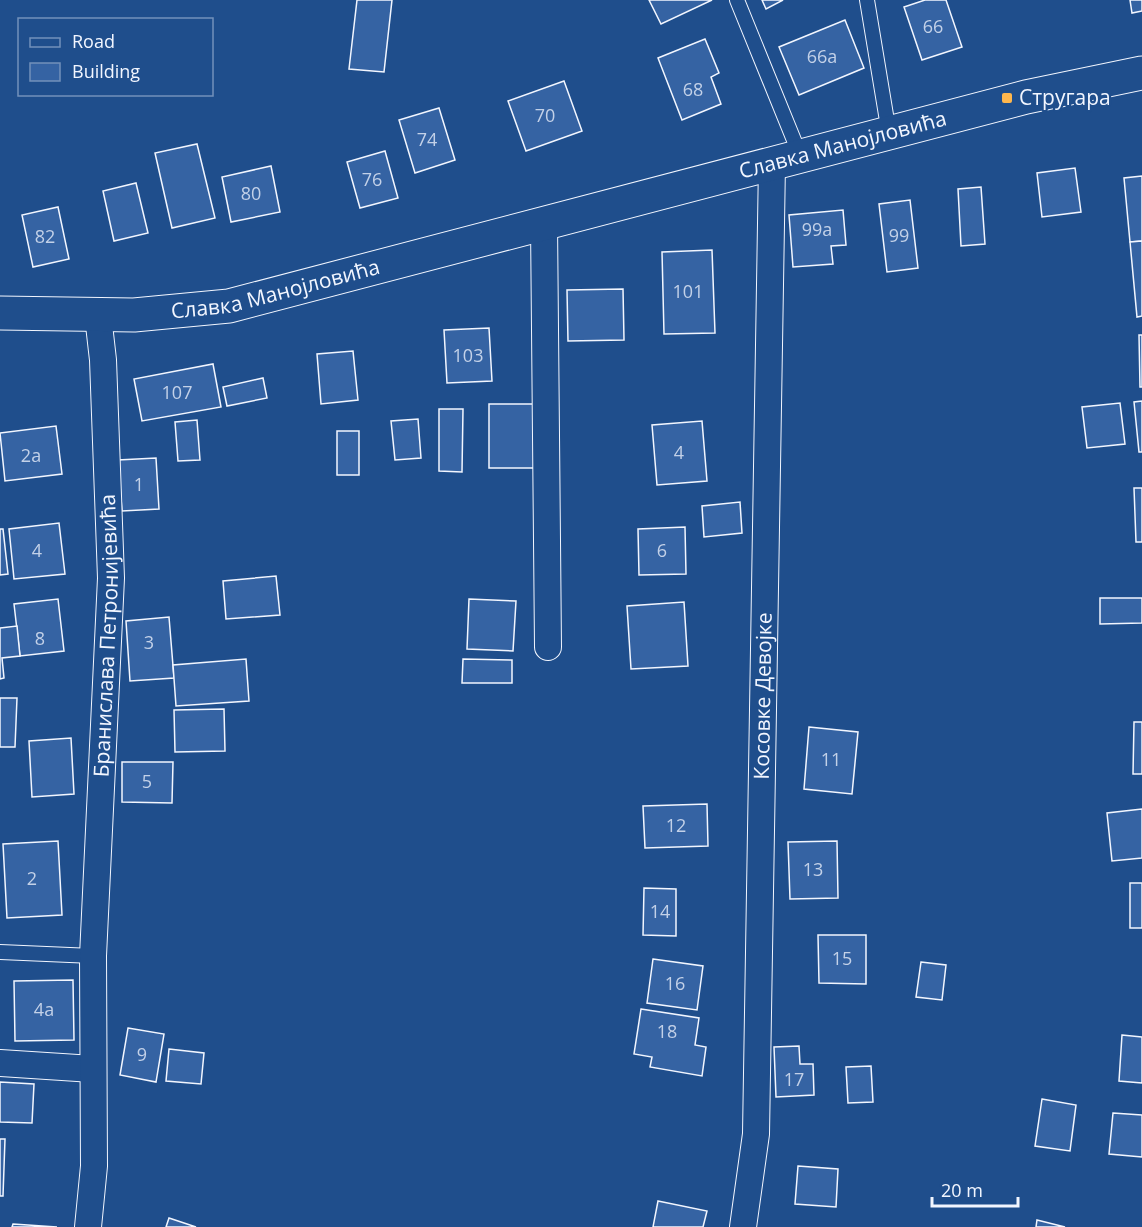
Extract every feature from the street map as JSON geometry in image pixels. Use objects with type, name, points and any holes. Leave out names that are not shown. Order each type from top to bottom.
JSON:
[{"type":"main road","name":"Славка Манојловића","points":[[0,313],[98,316],[173,313],[239,303],[1038,94],[1142,73]]},
{"type":"street","name":"Косовке Девојке","points":[[743,1227],[756,1134],[786,159]]},
{"type":"street","points":[[544,223],[548,646]]},
{"type":"street","name":"Бранислава Петронијевића","points":[[88,1227],[94,1166],[93,956],[111,578],[103,360],[98,316]]},
{"type":"street","points":[[0,1063],[93,1069]]},
{"type":"lane","points":[[737,0],[786,159]]},
{"type":"lane","points":[[867,0],[889,132]]},
{"type":"lane","points":[[0,952],[93,956]]},
{"type":"building","points":[[357,0],[392,0],[384,72],[349,69]]},
{"type":"building","points":[[649,0],[712,0],[661,24]]},
{"type":"building","points":[[762,0],[783,0],[766,9]]},
{"type":"building","points":[[925,0],[946,0],[962,47],[922,60],[904,7]]},
{"type":"building","points":[[1130,0],[1142,0],[1142,11],[1132,13]]},
{"type":"building","points":[[845,20],[864,68],[799,95],[779,47]]},
{"type":"building","points":[[705,39],[719,73],[711,77],[721,104],[682,120],[658,58]]},
{"type":"building","points":[[564,81],[582,131],[526,151],[508,101]]},
{"type":"building","points":[[439,108],[455,160],[415,173],[399,120]]},
{"type":"building","points":[[197,144],[215,218],[172,228],[155,153]]},
{"type":"building","points":[[385,151],[398,198],[360,208],[347,162]]},
{"type":"building","points":[[271,166],[280,212],[231,222],[222,177]]},
{"type":"building","points":[[1075,168],[1081,212],[1042,217],[1037,173]]},
{"type":"building","points":[[1142,176],[1142,241],[1130,242],[1124,178]]},
{"type":"building","points":[[136,183],[148,233],[114,241],[103,191]]},
{"type":"building","points":[[981,187],[985,244],[961,246],[958,189]]},
{"type":"building","points":[[910,200],[918,268],[887,272],[879,204]]},
{"type":"building","points":[[58,207],[69,259],[33,267],[22,215]]},
{"type":"building","points":[[843,210],[846,245],[831,246],[833,264],[793,267],[789,215]]},
{"type":"building","points":[[1142,241],[1142,316],[1137,317],[1130,242]]},
{"type":"building","points":[[712,250],[715,333],[664,334],[662,252]]},
{"type":"building","points":[[623,289],[624,340],[568,341],[567,290]]},
{"type":"building","points":[[489,328],[492,381],[447,383],[444,330]]},
{"type":"building","points":[[1139,335],[1142,335],[1142,387],[1140,387]]},
{"type":"building","points":[[353,351],[358,400],[321,404],[317,354]]},
{"type":"building","points":[[213,364],[221,407],[142,421],[134,379]]},
{"type":"building","points":[[263,378],[267,398],[227,406],[223,387]]},
{"type":"building","points":[[1142,401],[1142,452],[1139,452],[1134,402]]},
{"type":"building","points":[[1120,403],[1125,444],[1087,448],[1082,407]]},
{"type":"building","points":[[489,404],[537,404],[537,468],[489,468]]},
{"type":"building","points":[[439,409],[463,409],[462,472],[439,471]]},
{"type":"building","points":[[418,419],[421,458],[395,460],[391,421]]},
{"type":"building","points":[[197,420],[200,460],[178,461],[175,422]]},
{"type":"building","points":[[702,421],[707,481],[657,485],[652,425]]},
{"type":"building","points":[[56,426],[62,474],[5,481],[0,433]]},
{"type":"building","points":[[337,431],[359,431],[359,475],[337,475]]},
{"type":"building","points":[[156,458],[159,509],[122,511],[118,460]]},
{"type":"building","points":[[1134,488],[1142,488],[1142,542],[1136,542]]},
{"type":"building","points":[[740,502],[742,533],[704,537],[702,506]]},
{"type":"building","points":[[59,523],[65,574],[14,579],[9,529]]},
{"type":"building","points":[[685,527],[686,574],[639,575],[638,529]]},
{"type":"building","points":[[0,529],[3,529],[8,574],[0,575]]},
{"type":"building","points":[[276,576],[280,615],[226,619],[223,581]]},
{"type":"building","points":[[1100,598],[1142,598],[1142,623],[1100,624]]},
{"type":"building","points":[[58,599],[64,651],[20,656],[14,604]]},
{"type":"building","points":[[469,599],[516,601],[513,651],[467,649]]},
{"type":"building","points":[[684,602],[688,666],[631,669],[627,606]]},
{"type":"building","points":[[169,617],[174,678],[130,681],[126,621]]},
{"type":"building","points":[[17,626],[20,656],[2,658],[4,678],[0,679],[0,628]]},
{"type":"building","points":[[246,659],[249,701],[176,706],[173,665]]},
{"type":"building","points":[[463,659],[512,660],[512,683],[462,683]]},
{"type":"building","points":[[0,698],[17,698],[15,747],[0,747]]},
{"type":"building","points":[[224,709],[225,751],[175,752],[174,710]]},
{"type":"building","points":[[1134,722],[1142,722],[1142,774],[1133,774]]},
{"type":"building","points":[[809,727],[858,732],[852,794],[804,789]]},
{"type":"building","points":[[71,738],[74,794],[32,797],[29,741]]},
{"type":"building","points":[[122,762],[173,762],[172,803],[122,802]]},
{"type":"building","points":[[707,804],[708,846],[645,848],[643,806]]},
{"type":"building","points":[[1142,809],[1142,858],[1112,861],[1107,813]]},
{"type":"building","points":[[58,841],[62,915],[7,918],[3,844]]},
{"type":"building","points":[[837,841],[838,898],[790,899],[788,842]]},
{"type":"building","points":[[1130,883],[1142,883],[1142,928],[1130,928]]},
{"type":"building","points":[[644,888],[676,889],[676,936],[643,935]]},
{"type":"building","points":[[818,935],[866,935],[866,984],[819,983]]},
{"type":"building","points":[[653,959],[703,966],[697,1010],[647,1003]]},
{"type":"building","points":[[921,962],[946,965],[942,1000],[916,997]]},
{"type":"building","points":[[73,980],[74,1040],[15,1041],[14,981]]},
{"type":"building","points":[[641,1009],[699,1018],[695,1045],[706,1047],[702,1076],[650,1067],[652,1057],[634,1054]]},
{"type":"building","points":[[128,1028],[164,1034],[156,1082],[120,1075]]},
{"type":"building","points":[[1122,1035],[1142,1037],[1142,1083],[1119,1081]]},
{"type":"building","points":[[799,1046],[800,1064],[813,1064],[814,1095],[776,1097],[774,1047]]},
{"type":"building","points":[[169,1049],[204,1053],[201,1084],[166,1081]]},
{"type":"building","points":[[871,1066],[873,1102],[848,1103],[846,1067]]},
{"type":"building","points":[[0,1082],[34,1084],[32,1123],[0,1122]]},
{"type":"building","points":[[1042,1099],[1076,1105],[1070,1151],[1035,1146]]},
{"type":"building","points":[[1113,1113],[1142,1115],[1142,1157],[1109,1154]]},
{"type":"building","points":[[0,1139],[5,1139],[3,1196],[0,1196]]},
{"type":"building","points":[[798,1166],[838,1169],[836,1207],[795,1204]]},
{"type":"building","points":[[658,1201],[707,1211],[703,1227],[653,1227]]},
{"type":"building","points":[[169,1218],[196,1227],[166,1227]]},
{"type":"building","points":[[1037,1220],[1065,1227],[1036,1227]]},
{"type":"building","points":[[13,1224],[57,1227],[12,1227]]},
{"type":"place","name":"Стругара","points":[[1007,98]]}]
